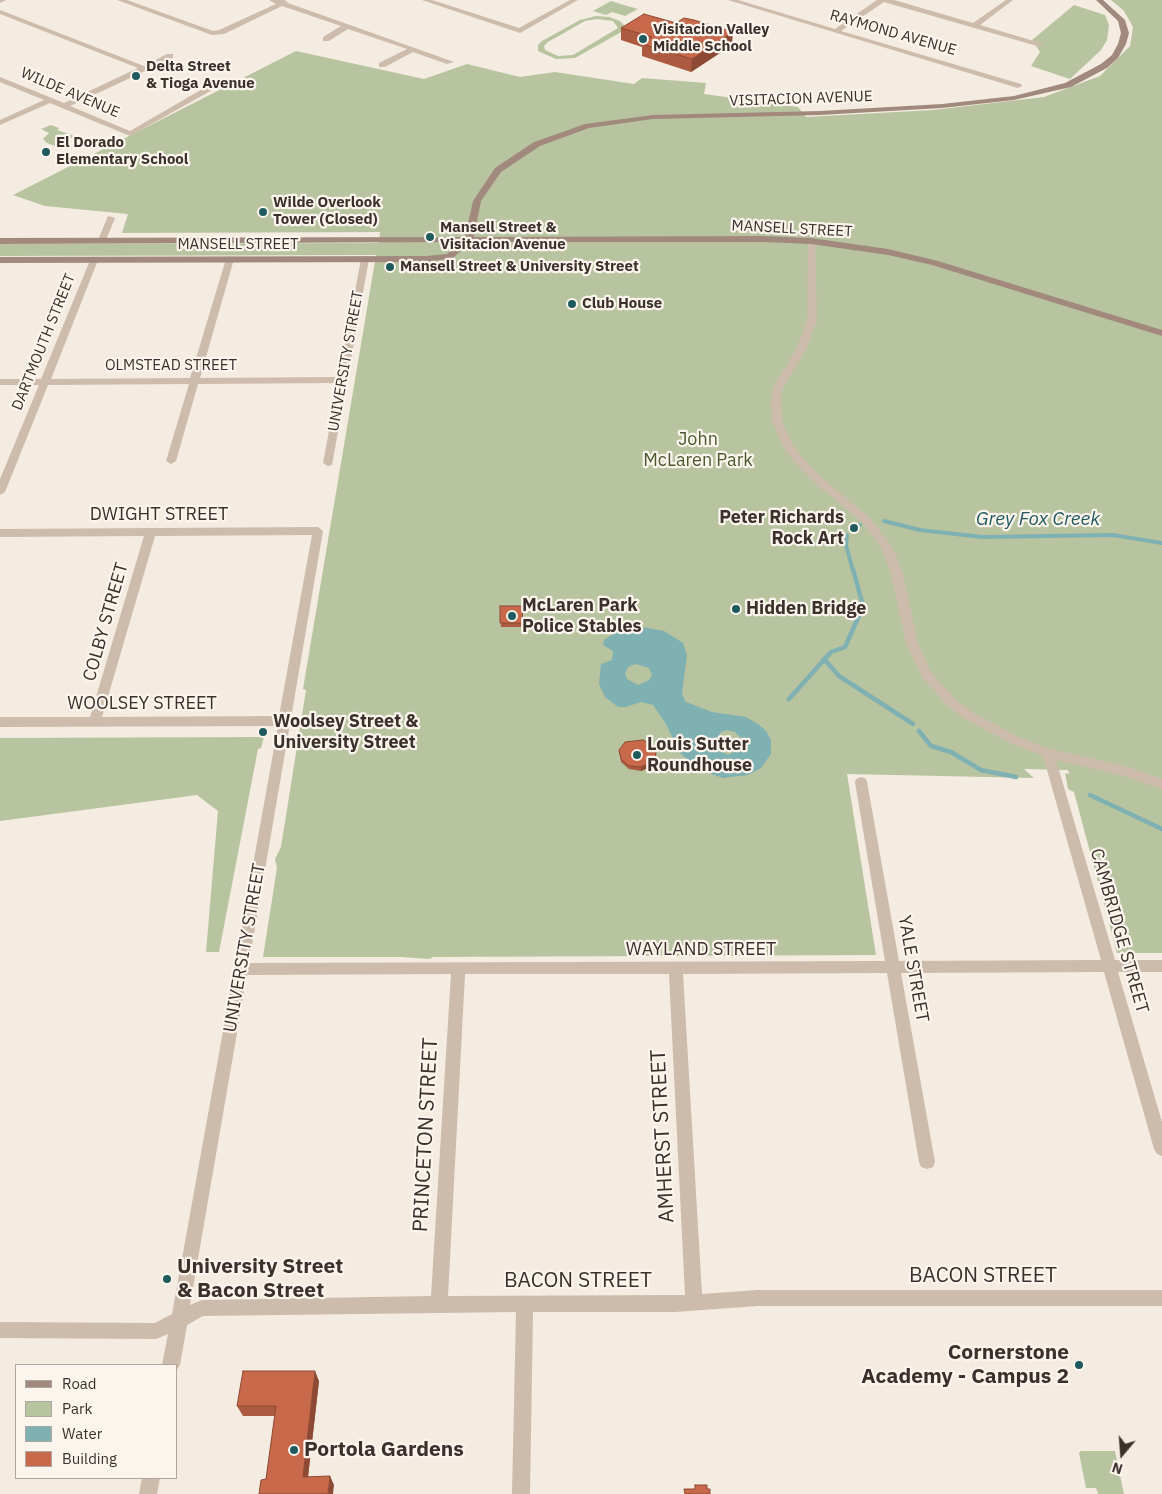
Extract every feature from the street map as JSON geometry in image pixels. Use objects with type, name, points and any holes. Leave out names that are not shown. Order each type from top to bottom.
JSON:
[{"type":"street","points":[[120,0],[215,33],[285,2]]},
{"type":"street","points":[[272,0],[285,2],[450,62]]},
{"type":"street","points":[[425,0],[520,32],[575,0]]},
{"type":"street","name":"RAYMOND AVENUE","points":[[731,0],[1018,86]]},
{"type":"street","points":[[836,31],[884,0],[1040,44]]},
{"type":"street","points":[[975,26],[1010,0]]},
{"type":"street","name":"VISITACION AVENUE","points":[[469,240],[477,201],[486,185],[498,170],[537,144],[588,126],[653,117],[832,113],[942,106],[1022,97],[1068,85],[1104,66],[1115,56],[1122,44],[1125,33],[1121,20],[1099,0]]},
{"type":"street","points":[[0,12],[143,68]]},
{"type":"street","points":[[326,39],[347,26]]},
{"type":"street","points":[[382,65],[413,49]]},
{"type":"street","points":[[64,106],[170,56]]},
{"type":"street","name":"WILDE AVENUE","points":[[0,79],[130,134],[221,82],[233,80]]},
{"type":"street","points":[[0,124],[51,100]]},
{"type":"street","points":[[102,240],[111,218]]},
{"type":"street","name":"MANSELL STREET","points":[[0,240],[763,239],[811,241],[880,250],[935,263],[1162,333]]},
{"type":"street","name":"MANSELL STREET","points":[[0,260],[442,258],[456,253],[469,240]]},
{"type":"street","points":[[811,241],[812,320],[803,345],[778,387],[775,410],[781,434],[806,469],[867,521],[888,548],[897,574],[912,643],[926,674],[937,688],[963,712],[992,729],[1048,752],[1126,771],[1162,784]]},
{"type":"street","points":[[171,461],[230,259]]},
{"type":"street","name":"UNIVERSITY STREET","points":[[328,463],[365,259]]},
{"type":"street","name":"DARTMOUTH STREET","points":[[0,492],[94,260]]},
{"type":"street","name":"OLMSTEAD STREET","points":[[0,382],[342,380]]},
{"type":"street","name":"UNIVERSITY STREET","points":[[171,1364],[318,531]]},
{"type":"street","name":"DWIGHT STREET","points":[[0,533],[318,531]]},
{"type":"street","name":"COLBY STREET","points":[[95,721],[150,533]]},
{"type":"street","name":"WOOLSEY STREET","points":[[0,722],[285,721]]},
{"type":"street","name":"CAMBRIDGE STREET","points":[[1048,752],[1162,1149]]},
{"type":"street","name":"YALE STREET","points":[[861,782],[927,1162]]},
{"type":"street","name":"WAYLAND STREET","points":[[241,969],[458,970],[1162,966]]},
{"type":"street","name":"AMHERST STREET","points":[[676,968],[694,1302]]},
{"type":"street","name":"PRINCETON STREET","points":[[439,1304],[458,970]]},
{"type":"street","name":"BACON STREET","points":[[0,1330],[156,1331],[202,1308],[439,1304],[675,1304],[758,1298],[1162,1298]]},
{"type":"street","points":[[521,1494],[525,1304]]},
{"type":"street","points":[[148,1494],[151,1479]]},
{"type":"green space","name":"John McLaren Park","points":[[1111,0],[1162,0],[1162,953],[1117,953],[1074,792],[1068,789],[1065,773],[1069,774],[1068,770],[1024,769],[1034,778],[847,774],[876,955],[433,957],[429,959],[402,957],[263,957],[277,868],[275,859],[281,847],[306,690],[303,689],[376,255],[0,256],[0,244],[379,243],[380,232],[122,233],[128,214],[45,206],[13,195],[296,51],[424,79],[467,64],[520,77],[555,72],[634,84],[642,78],[706,83],[704,94],[798,107],[806,117],[933,110],[1044,97],[1100,76],[1130,46],[1133,27],[1124,11]]},
{"type":"green space","points":[[611,1],[638,9],[625,16],[612,12],[606,15],[593,11]]},
{"type":"green space","points":[[1074,5],[1105,15],[1109,25],[1107,40],[1101,50],[1070,79],[1031,66],[1040,52],[1032,40]]},
{"type":"green space","points":[[596,16],[609,17],[620,21],[624,25],[623,31],[575,58],[556,59],[538,51],[538,45],[542,41],[580,20]],"holes":[[[597,19],[613,21],[618,28],[573,55],[558,56],[545,50],[544,46],[548,42],[585,21]]]},
{"type":"green space","points":[[51,125],[59,128],[57,130],[75,136],[55,146],[47,143],[43,139],[49,133],[41,129]]},
{"type":"green space","points":[[264,737],[261,748],[258,749],[219,952],[206,952],[218,811],[197,795],[0,821],[0,738]]},
{"type":"green space","points":[[1081,1451],[1115,1451],[1124,1494],[1098,1494],[1096,1488],[1086,1488],[1079,1453]]},
{"type":"water","points":[[637,626],[664,631],[683,643],[687,655],[682,694],[686,702],[712,712],[746,717],[766,731],[771,740],[771,754],[761,768],[748,775],[723,778],[699,770],[680,753],[666,724],[653,705],[641,702],[626,707],[618,707],[605,697],[599,684],[601,664],[612,660],[613,651],[603,645],[604,640],[616,632]],"holes":[[[636,664],[649,668],[652,675],[649,680],[638,685],[627,679],[625,674],[628,667]],[[726,730],[735,732],[742,739],[741,748],[728,755],[716,748],[720,733]]]},
{"type":"building","points":[[644,14],[676,23],[684,18],[694,20],[733,32],[692,59],[642,44],[652,37],[621,28]]},
{"type":"building","name":"McLaren Park Police Stables","points":[[500,606],[522,606],[523,623],[500,623]]},
{"type":"building","name":"Louis Sutter Roundhouse","points":[[643,740],[653,745],[655,749],[656,754],[652,762],[641,767],[629,766],[621,759],[619,750],[625,742]]},
{"type":"building","name":"Portola Gardens","points":[[243,1371],[315,1371],[303,1477],[330,1476],[328,1494],[259,1494],[261,1480],[266,1479],[276,1406],[237,1406]]},
{"type":"building","points":[[695,1485],[707,1485],[707,1489],[710,1489],[710,1494],[685,1494],[684,1489],[695,1489]]},
{"type":"waterway","name":"Grey Fox Creek","points":[[884,521],[920,530],[982,537],[1113,535],[1162,543]]},
{"type":"waterway","name":"Grey Fox Creek","points":[[853,528],[860,525]]},
{"type":"waterway","name":"Grey Fox Creek","points":[[847,535],[846,545],[853,571]]},
{"type":"waterway","name":"Grey Fox Creek","points":[[853,569],[862,602]]},
{"type":"waterway","name":"Grey Fox Creek","points":[[824,659],[831,652],[845,647],[862,609]]},
{"type":"waterway","name":"Grey Fox Creek","points":[[789,699],[824,659]]},
{"type":"waterway","points":[[824,659],[839,676],[913,724]]},
{"type":"waterway","points":[[919,731],[931,746],[951,752],[981,770],[1016,777]]},
{"type":"waterway","points":[[1090,795],[1162,829]]},
{"type":"place","name":"Visitacion Valley Middle School","points":[[643,39]]},
{"type":"place","name":"Delta Street & Tioga Avenue","points":[[136,76]]},
{"type":"place","name":"El Dorado Elementary School","points":[[46,152]]},
{"type":"place","name":"Wilde Overlook Tower (Closed)","points":[[263,212]]},
{"type":"place","name":"Mansell Street & Visitacion Avenue","points":[[430,237]]},
{"type":"place","name":"Mansell Street & University Street","points":[[390,267]]},
{"type":"place","name":"Club House","points":[[572,304]]},
{"type":"place","name":"Peter Richards Rock Art","points":[[854,528]]},
{"type":"place","name":"Hidden Bridge","points":[[736,609]]},
{"type":"place","name":"McLaren Park Police Stables","points":[[512,616]]},
{"type":"place","name":"Woolsey Street & University Street","points":[[263,732]]},
{"type":"place","name":"Louis Sutter Roundhouse","points":[[637,755]]},
{"type":"place","name":"University Street & Bacon Street","points":[[167,1279]]},
{"type":"place","name":"Cornerstone Academy - Campus 2","points":[[1079,1365]]},
{"type":"place","name":"Portola Gardens","points":[[294,1450]]}]
